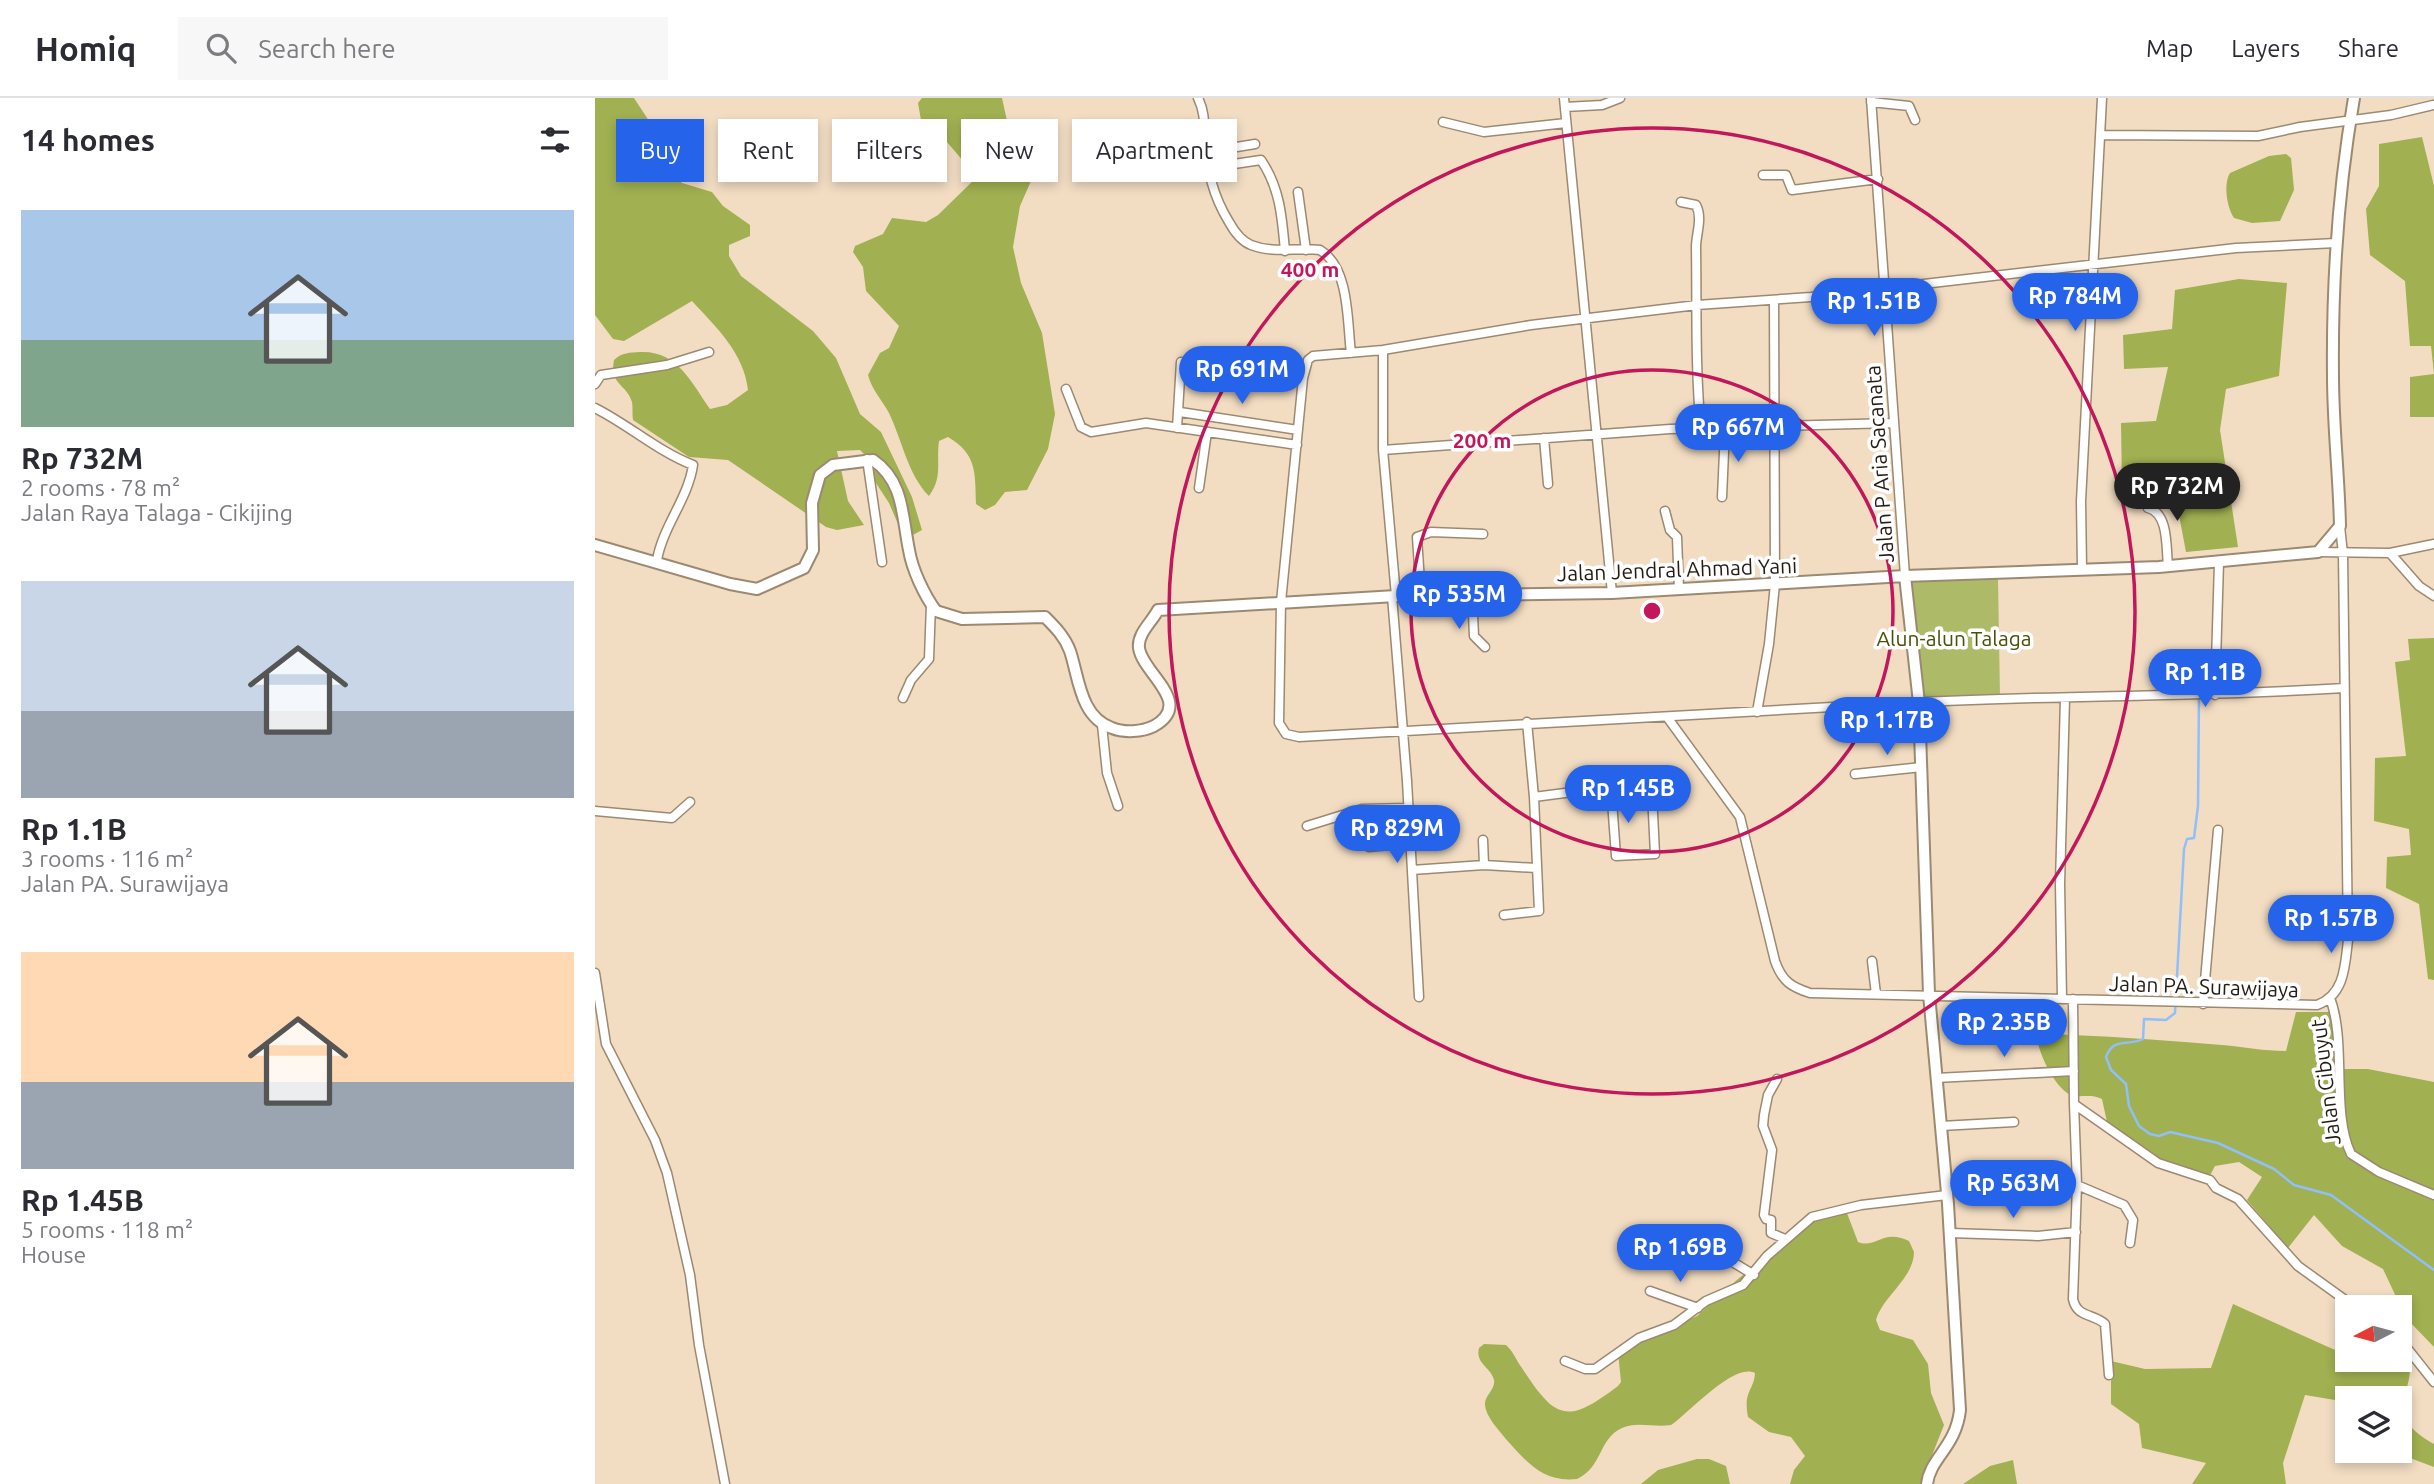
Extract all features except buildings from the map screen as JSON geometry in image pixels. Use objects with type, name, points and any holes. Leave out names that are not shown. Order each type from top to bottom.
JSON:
[{"type":"main road","points":[[2318,552],[2340,526],[2333,377],[2336,243],[2340,178],[2354,98]]},
{"type":"main road","points":[[595,545],[730,584],[757,589],[804,569],[813,550],[812,503],[820,475],[833,465],[867,459],[887,472],[900,498],[911,560],[932,604],[950,617],[1045,617],[1059,631],[1070,650],[1080,692],[1102,725]]},
{"type":"main road","name":"Jalan Jendral Ahmad Yani","points":[[1102,725],[1117,730],[1135,731],[1150,728],[1165,716],[1168,696],[1139,651],[1140,639],[1158,610],[1394,596],[1612,593],[1905,576],[2168,566],[2318,552]]},
{"type":"main road","points":[[1905,576],[1919,702],[1929,994],[1950,1233],[1960,1410],[1955,1434],[1930,1469],[1927,1484]]},
{"type":"street","points":[[1198,98],[1203,119]]},
{"type":"street","points":[[1612,593],[1583,318],[1564,102],[1602,105],[1620,98]]},
{"type":"street","points":[[2082,568],[2081,501],[2102,98]]},
{"type":"street","points":[[1871,100],[1909,106],[1915,120]]},
{"type":"street","name":"Jalan P Aria Sacanata","points":[[1871,100],[1905,576]]},
{"type":"street","points":[[2101,135],[2229,138],[2433,105]]},
{"type":"street","points":[[1443,122],[1485,132],[1566,123]]},
{"type":"street","points":[[1237,147],[1255,144]]},
{"type":"street","points":[[1237,164],[1261,160],[1278,191],[1285,251]]},
{"type":"street","points":[[1763,175],[1787,175],[1792,190],[1878,178]]},
{"type":"street","points":[[1212,182],[1220,206],[1243,241],[1285,251],[1322,250],[1339,271],[1351,353]]},
{"type":"street","points":[[1299,192],[1306,250]]},
{"type":"street","points":[[1681,202],[1696,205],[1698,210],[1697,390],[1701,430]]},
{"type":"street","points":[[2336,243],[2235,248],[1774,300],[1697,305],[1583,318],[1383,350],[1313,356],[1308,360],[1297,430],[1281,602],[1278,689],[1279,723],[1282,731],[1299,737],[1527,722],[1667,717],[1919,702],[2215,695],[2344,688]]},
{"type":"street","points":[[1756,712],[1769,644],[1776,584],[1774,300]]},
{"type":"street","points":[[1383,350],[1383,450],[1410,827],[1419,997]]},
{"type":"street","points":[[601,374],[667,365],[709,352]]},
{"type":"street","points":[[1177,428],[1181,362]]},
{"type":"street","points":[[595,367],[601,374]]},
{"type":"street","points":[[595,384],[601,374]]},
{"type":"street","points":[[1066,390],[1081,427],[1091,432],[1146,423],[1297,445]]},
{"type":"street","points":[[595,408],[636,431],[663,451],[693,465],[688,486],[672,515],[657,561]]},
{"type":"street","points":[[1180,412],[1297,430]]},
{"type":"street","points":[[1383,450],[1595,435],[1894,423]]},
{"type":"street","points":[[1722,497],[1725,430]]},
{"type":"street","points":[[1199,488],[1207,432]]},
{"type":"street","points":[[1544,438],[1548,484]]},
{"type":"street","points":[[867,459],[882,562]]},
{"type":"street","points":[[2148,508],[2155,509],[2162,519],[2168,566]]},
{"type":"street","points":[[1665,511],[1670,530],[1677,537],[1679,590]]},
{"type":"street","name":"Jalan PA. Surawijaya","points":[[1667,717],[1740,817],[1767,931],[1779,973],[1785,982],[1810,993],[1929,994],[2307,1006],[2330,998],[2342,979],[2348,940],[2343,554],[2340,526]]},
{"type":"street","points":[[1421,597],[1417,537],[1431,532],[1483,534]]},
{"type":"street","points":[[2318,552],[2390,553],[2434,544]]},
{"type":"street","points":[[2390,553],[2419,586],[2434,596]]},
{"type":"street","points":[[2215,695],[2219,562]]},
{"type":"street","points":[[1472,593],[1474,636],[1485,647]]},
{"type":"street","points":[[904,698],[911,680],[929,659],[932,604]]},
{"type":"street","points":[[2062,999],[2060,884],[2065,698]]},
{"type":"street","points":[[1504,915],[1538,913],[1534,797],[1527,722]]},
{"type":"street","points":[[1102,725],[1107,773],[1118,806]]},
{"type":"street","points":[[1855,774],[1922,767]]},
{"type":"street","points":[[1534,797],[1611,787],[1650,788],[1655,854],[1616,856],[1611,787]]},
{"type":"street","points":[[595,811],[672,818],[690,802]]},
{"type":"street","points":[[1307,826],[1362,809],[1408,808]]},
{"type":"street","points":[[1362,809],[1369,847],[1410,843]]},
{"type":"street","points":[[1410,827],[1434,825]]},
{"type":"street","points":[[2203,1004],[2218,830]]},
{"type":"street","points":[[1483,839],[1484,865]]},
{"type":"street","points":[[1412,870],[1484,865],[1537,868]]},
{"type":"street","points":[[1872,961],[1875,995]]},
{"type":"street","points":[[595,973],[606,1044],[655,1140],[667,1173],[690,1275],[699,1345],[725,1484]]},
{"type":"street","name":"Jalan Cibuyut","points":[[2330,998],[2337,1020],[2338,1058],[2351,1154],[2379,1172],[2434,1195]]},
{"type":"street","points":[[2073,999],[2077,1185],[2075,1308],[2081,1314],[2098,1317],[2105,1324],[2109,1376]]},
{"type":"street","points":[[1936,1078],[2074,1071]]},
{"type":"street","points":[[1777,1079],[1768,1095],[1764,1115],[1763,1126],[1772,1150],[1764,1215],[1766,1219],[1772,1220],[1771,1233],[1784,1239]]},
{"type":"street","points":[[2074,1104],[2158,1163],[2210,1180],[2216,1188],[2238,1199],[2298,1266],[2338,1295]]},
{"type":"street","points":[[1941,1126],[2014,1122]]},
{"type":"street","points":[[2077,1185],[2124,1205],[2133,1220],[2130,1243]]},
{"type":"street","points":[[1565,1361],[1585,1369],[1595,1369],[1639,1338],[1674,1325],[1698,1308],[1743,1285],[1784,1239],[1812,1217],[1829,1210],[1947,1195]]},
{"type":"street","points":[[1950,1233],[2038,1236],[2076,1232]]},
{"type":"street","points":[[1704,1255],[1731,1261],[1754,1275]]},
{"type":"street","points":[[1650,1291],[1698,1308]]},
{"type":"street","points":[[2412,1354],[2434,1382]]},
{"type":"green space","points":[[595,98],[634,98],[648,119],[616,119],[616,182],[681,182],[712,192],[723,206],[750,225],[750,236],[729,245],[729,256],[741,276],[813,331],[836,358],[860,414],[881,432],[912,497],[922,530],[911,536],[901,531],[889,503],[872,477],[868,458],[860,450],[837,451],[848,501],[864,525],[837,530],[826,527],[728,460],[689,457],[633,420],[630,396],[614,375],[614,360],[626,353],[653,353],[664,356],[674,362],[690,379],[710,409],[727,405],[748,390],[735,352],[692,301],[624,341],[613,339],[595,315]]},
{"type":"green space","points":[[922,98],[1002,98],[1007,119],[961,119],[961,158],[947,142],[947,119],[921,119],[918,103]]},
{"type":"green space","points":[[2422,137],[2434,186],[2434,374],[2431,346],[2410,346],[2405,281],[2370,255],[2366,209],[2379,186],[2379,144]]},
{"type":"green space","points":[[2286,154],[2291,158],[2294,190],[2280,221],[2252,223],[2234,218],[2227,196],[2230,173],[2269,156]]},
{"type":"green space","points":[[972,182],[1031,182],[1020,206],[1013,247],[1021,283],[1042,333],[1055,414],[1048,449],[1027,490],[1005,492],[995,505],[985,510],[976,504],[973,465],[969,457],[948,437],[939,441],[938,476],[929,496],[922,488],[906,457],[889,413],[868,375],[880,353],[889,348],[899,326],[866,291],[863,267],[853,252],[855,246],[883,234],[892,218],[926,222],[938,215]]},
{"type":"green space","points":[[2239,279],[2287,283],[2279,376],[2226,389],[2220,430],[2238,547],[2186,552],[2175,494],[2122,488],[2121,423],[2156,421],[2168,367],[2124,369],[2123,335],[2172,329],[2175,290]]},
{"type":"green space","points":[[2434,374],[2434,417],[2410,417],[2410,377]]},
{"type":"green space","name":"Alun-alun Talaga","points":[[1907,577],[1998,579],[2000,696],[1912,702]]},
{"type":"green space","points":[[2434,638],[2434,980],[2428,979],[2419,904],[2386,888],[2387,857],[2411,855],[2409,829],[2374,821],[2375,758],[2406,756],[2395,662],[2410,660],[2408,639]]},
{"type":"green space","points":[[2296,1012],[2334,1012],[2336,1069],[2368,1069],[2434,1082],[2434,1347],[2412,1324],[2412,1295],[2395,1295],[2383,1269],[2342,1246],[2314,1215],[2288,1248],[2247,1200],[2262,1177],[2239,1162],[2215,1166],[2207,1181],[2161,1164],[2107,1122],[2102,1099],[2074,1096],[2061,1088],[2045,1062],[2037,1037],[2041,1033],[2049,1032],[2286,1051]]},
{"type":"green space","points":[[1845,1208],[1858,1242],[1870,1243],[1886,1237],[1900,1238],[1909,1241],[1914,1252],[1913,1261],[1904,1279],[1885,1303],[1876,1320],[1880,1330],[1913,1340],[1928,1364],[1931,1393],[1944,1425],[1925,1473],[1927,1484],[1790,1484],[1794,1470],[1805,1456],[1791,1437],[1769,1432],[1748,1417],[1747,1401],[1755,1373],[1746,1372],[1724,1381],[1671,1425],[1634,1425],[1622,1428],[1609,1439],[1592,1468],[1577,1479],[1554,1478],[1536,1469],[1513,1447],[1490,1418],[1485,1402],[1494,1380],[1479,1358],[1479,1348],[1484,1344],[1506,1345],[1544,1399],[1554,1407],[1575,1411],[1587,1407],[1621,1382],[1618,1352],[1697,1316],[1819,1214]]},
{"type":"green space","points":[[2233,1304],[2335,1350],[2335,1372],[2410,1372],[2407,1386],[2335,1386],[2335,1400],[2305,1395],[2283,1463],[2286,1484],[2192,1484],[2206,1463],[2142,1448],[2139,1424],[2111,1404],[2111,1361],[2145,1369],[2211,1368]]},
{"type":"green space","points":[[2412,1427],[2434,1444],[2434,1467],[2412,1459]]},
{"type":"green space","points":[[1697,1459],[1709,1459],[1726,1466],[1730,1484],[1641,1484],[1658,1470]]},
{"type":"green space","points":[[2013,1460],[2017,1484],[1963,1484],[1990,1466]]},
{"type":"waterway","points":[[2199,696],[2198,806],[2194,838],[2187,839],[2184,849],[2175,1013],[2166,1020],[2144,1019],[2143,1039],[2113,1046],[2106,1057],[2111,1070],[2126,1084],[2129,1106],[2139,1126],[2150,1134],[2159,1136],[2170,1132],[2218,1143],[2274,1169],[2294,1185],[2331,1195],[2434,1270]]}]
